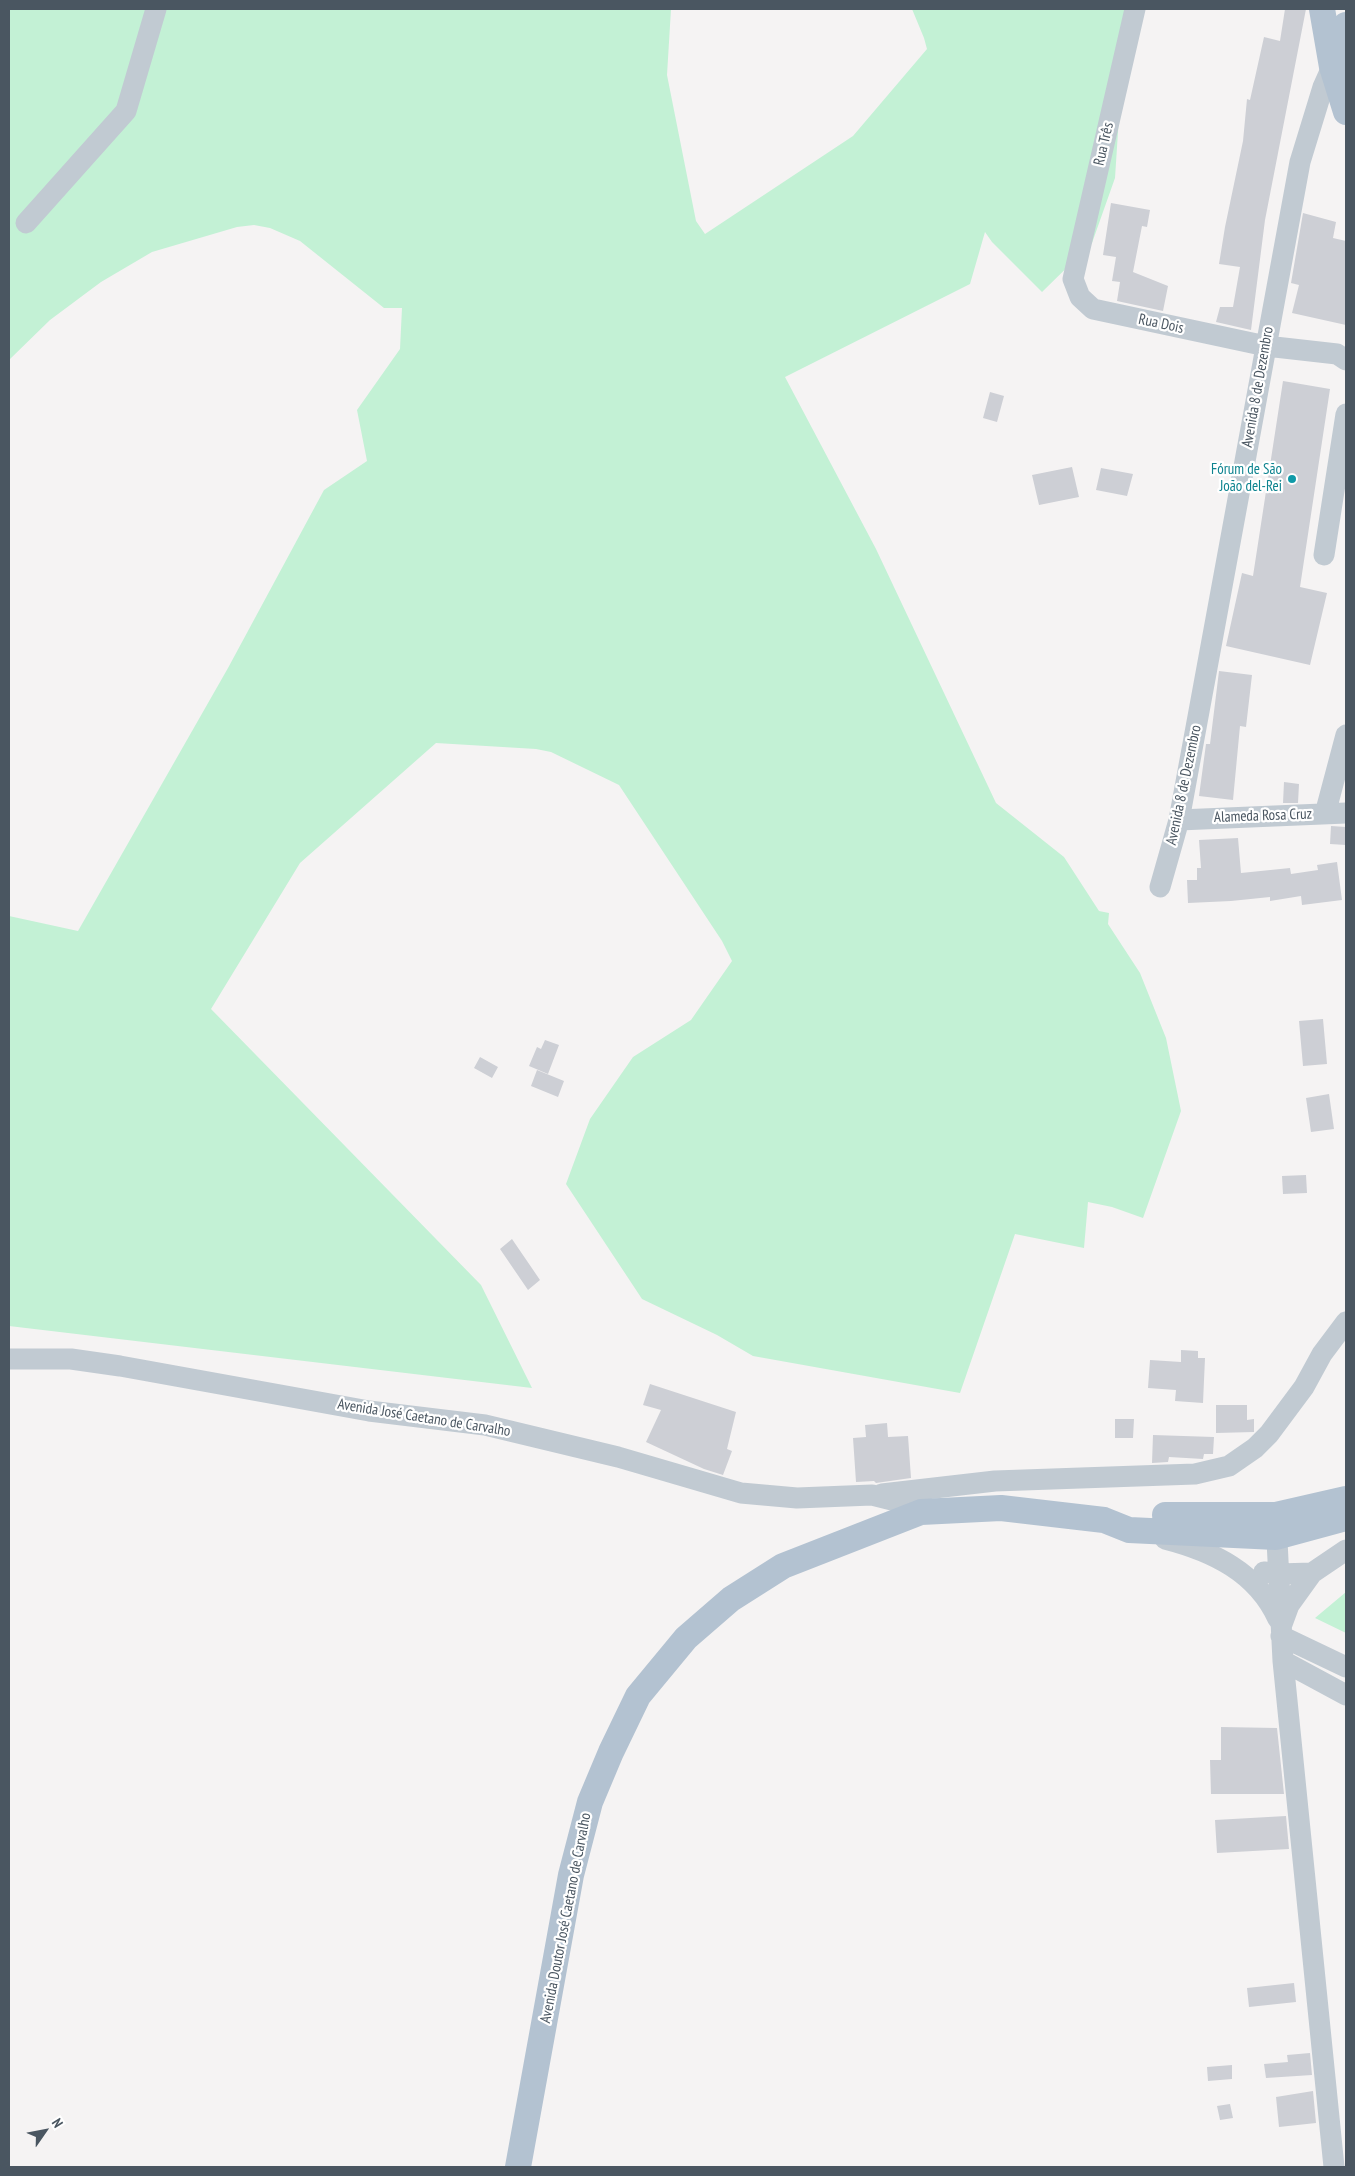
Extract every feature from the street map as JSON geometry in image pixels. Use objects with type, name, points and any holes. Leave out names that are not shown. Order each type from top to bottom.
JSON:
[{"type":"main road","points":[[1322,9],[1332,67],[1346,112]]},
{"type":"main road","name":"Avenida 8 de Dezembro","points":[[1332,67],[1346,25]]},
{"type":"main road","name":"Avenida Doutor José Caetano de Carvalho","points":[[1104,1520],[1126,1515],[1276,1526],[1346,1499]]},
{"type":"main road","name":"Avenida Doutor José Caetano de Carvalho","points":[[518,2167],[571,1876],[590,1802],[638,1696],[686,1638],[731,1600],[783,1566],[921,1512],[1001,1508],[1104,1520],[1129,1530],[1276,1526],[1346,1518]]},
{"type":"street","points":[[26,223],[126,111],[156,9]]},
{"type":"street","name":"Rua Três","points":[[1073,279],[1135,9]]},
{"type":"street","name":"Avenida 8 de Dezembro","points":[[1160,886],[1179,820],[1300,162],[1323,87],[1332,67]]},
{"type":"street","name":"Rua Dois","points":[[1073,279],[1080,297],[1093,309],[1266,346],[1337,354],[1346,360]]},
{"type":"street","points":[[1324,555],[1346,414]]},
{"type":"street","points":[[1336,814],[1346,735]]},
{"type":"street","name":"Alameda Rosa Cruz","points":[[1179,820],[1336,814]]},
{"type":"street","points":[[872,1495],[995,1481],[1195,1474],[1229,1466],[1255,1448],[1269,1434],[1304,1387],[1322,1354],[1346,1322]]},
{"type":"street","name":"Avenida José Caetano de Carvalho","points":[[9,1359],[81,1360],[369,1411],[485,1425],[618,1457],[741,1493],[797,1498],[872,1495],[900,1502],[921,1512]]},
{"type":"street","points":[[1276,1526],[1283,1661],[1334,2167]]},
{"type":"street","points":[[1129,1530],[1193,1546],[1235,1567],[1260,1590],[1273,1608],[1281,1631],[1346,1667]]},
{"type":"street","points":[[1281,1631],[1290,1605],[1312,1573],[1346,1550]]},
{"type":"street","points":[[1235,1567],[1278,1574],[1312,1573]]},
{"type":"street","points":[[1283,1661],[1346,1695]]},
{"type":"green space","points":[[9,9],[671,9],[667,75],[696,221],[705,234],[853,136],[927,49],[912,9],[1135,9],[1124,40],[1115,178],[1092,243],[1042,292],[992,242],[985,232],[970,284],[785,377],[876,549],[996,803],[1064,857],[1099,911],[1109,913],[1108,924],[1140,973],[1166,1038],[1181,1111],[1143,1218],[1112,1207],[1088,1202],[1084,1248],[1015,1234],[960,1393],[753,1356],[717,1335],[642,1299],[566,1184],[590,1119],[633,1057],[691,1020],[732,961],[722,941],[619,785],[551,752],[536,749],[436,743],[300,863],[211,1009],[481,1285],[532,1388],[9,1326],[9,916],[78,931],[228,668],[324,490],[367,461],[357,410],[400,349],[402,308],[384,308],[300,241],[270,228],[254,225],[237,227],[152,252],[101,282],[50,320],[9,360]]},
{"type":"green space","points":[[1346,1592],[1346,1633],[1315,1618]]},
{"type":"building","points":[[1285,9],[1306,9],[1265,220],[1251,330],[1216,322],[1220,307],[1233,307],[1240,267],[1219,264],[1243,141],[1247,99],[1250,100],[1264,37],[1280,41]]},
{"type":"building","points":[[1111,203],[1150,210],[1147,227],[1142,226],[1133,272],[1168,286],[1163,311],[1117,301],[1120,282],[1112,281],[1116,257],[1103,255]]},
{"type":"building","points":[[1303,213],[1336,222],[1333,238],[1346,241],[1346,325],[1292,313],[1299,285],[1291,283]]},
{"type":"building","points":[[1283,381],[1330,389],[1300,587],[1327,593],[1310,665],[1226,646],[1242,573],[1253,576]]},
{"type":"building","points":[[990,392],[1004,396],[997,422],[983,418]]},
{"type":"building","points":[[1072,467],[1079,497],[1039,505],[1032,475]]},
{"type":"building","points":[[1101,468],[1133,474],[1127,496],[1096,490]]},
{"type":"building","points":[[1219,671],[1252,675],[1246,727],[1240,726],[1233,800],[1199,796],[1206,744],[1210,744]]},
{"type":"building","points":[[1284,782],[1299,784],[1298,803],[1283,803]]},
{"type":"building","points":[[1331,826],[1346,827],[1346,845],[1330,844]]},
{"type":"building","points":[[1238,838],[1241,873],[1290,868],[1291,874],[1318,870],[1317,865],[1337,862],[1342,900],[1302,905],[1301,896],[1270,901],[1270,897],[1188,903],[1187,880],[1197,880],[1197,868],[1201,868],[1199,840]]},
{"type":"building","points":[[1323,1019],[1327,1064],[1303,1066],[1299,1021]]},
{"type":"building","points":[[545,1040],[559,1045],[548,1074],[529,1066],[537,1047],[541,1049]]},
{"type":"building","points":[[480,1057],[498,1067],[492,1078],[474,1068]]},
{"type":"building","points":[[537,1070],[564,1081],[558,1097],[531,1086]]},
{"type":"building","points":[[1329,1094],[1334,1129],[1311,1132],[1306,1098]]},
{"type":"building","points":[[1306,1175],[1307,1193],[1283,1194],[1282,1176]]},
{"type":"building","points":[[512,1239],[540,1280],[528,1290],[500,1249]]},
{"type":"building","points":[[1181,1350],[1198,1351],[1198,1358],[1205,1358],[1203,1403],[1175,1401],[1176,1390],[1148,1388],[1150,1360],[1181,1362]]},
{"type":"building","points":[[650,1384],[736,1412],[727,1449],[732,1451],[723,1475],[704,1469],[646,1442],[661,1410],[643,1405]]},
{"type":"building","points":[[1216,1405],[1247,1405],[1247,1420],[1254,1419],[1254,1432],[1216,1433]]},
{"type":"building","points":[[1115,1419],[1134,1419],[1133,1438],[1115,1438]]},
{"type":"building","points":[[887,1423],[888,1437],[908,1436],[911,1478],[876,1483],[874,1481],[856,1482],[853,1438],[866,1437],[865,1425]]},
{"type":"building","points":[[1153,1435],[1214,1437],[1213,1454],[1204,1454],[1203,1459],[1169,1457],[1168,1462],[1152,1463]]},
{"type":"building","points":[[1221,1727],[1277,1728],[1284,1794],[1211,1794],[1210,1760],[1221,1760]]},
{"type":"building","points":[[1286,1816],[1289,1849],[1217,1853],[1215,1820]]},
{"type":"building","points":[[1294,1983],[1296,2002],[1249,2007],[1247,1988]]},
{"type":"building","points":[[1310,2053],[1312,2075],[1266,2078],[1264,2064],[1288,2062],[1287,2055]]},
{"type":"building","points":[[1232,2065],[1232,2079],[1208,2081],[1207,2067]]},
{"type":"building","points":[[1313,2091],[1316,2123],[1279,2127],[1276,2097]]},
{"type":"building","points":[[1230,2104],[1233,2118],[1220,2120],[1217,2106]]},
{"type":"place","name":"Fórum de São João del-Rei","points":[[1292,479]]}]
